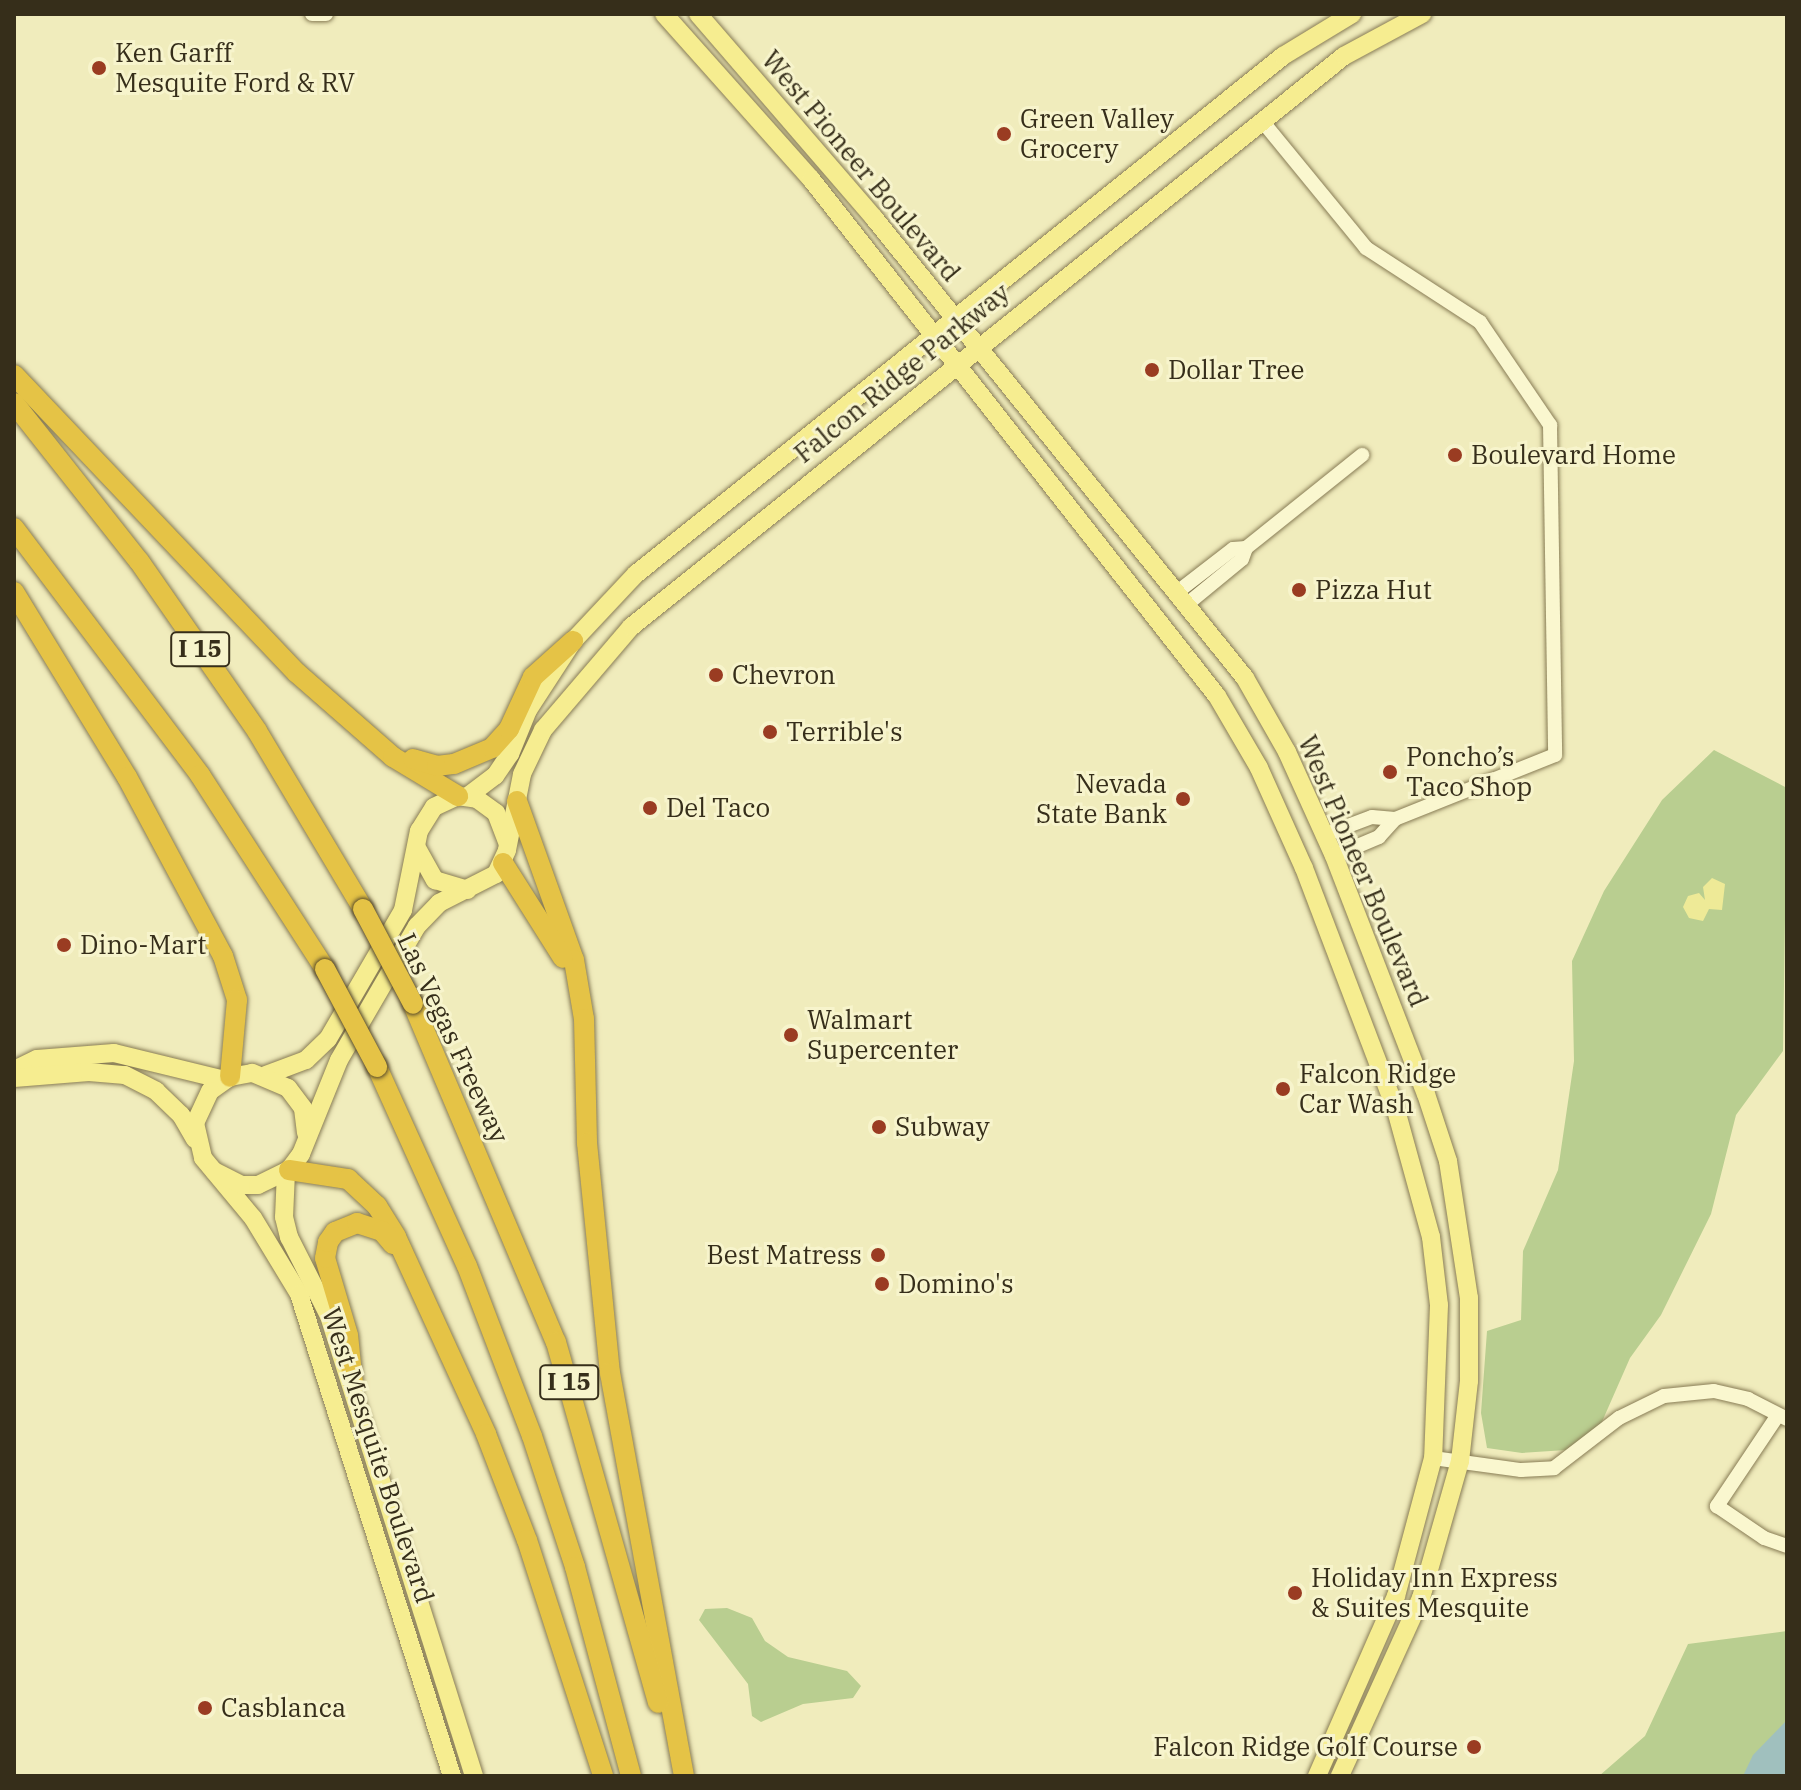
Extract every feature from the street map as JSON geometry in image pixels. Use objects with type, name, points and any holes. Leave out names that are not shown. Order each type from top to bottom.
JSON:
[{"type":"highway","points":[[14,375],[189,564],[351,724],[393,757],[463,796]]},
{"type":"highway","name":"Las Vegas Freeway","points":[[14,403],[139,561],[248,718],[363,909],[413,1004],[556,1342],[681,1776]]},
{"type":"highway","name":"I 15","points":[[14,528],[200,775],[325,969],[377,1067],[467,1266],[532,1436],[575,1567],[631,1776]]},
{"type":"highway","points":[[14,592],[210,925],[237,1000],[227,1078]]},
{"type":"highway","points":[[351,724],[424,763],[473,759],[501,738],[533,677],[573,641]]},
{"type":"highway","points":[[517,801],[576,977],[584,1019],[597,1276],[610,1373],[681,1776]]},
{"type":"highway","points":[[505,857],[576,977]]},
{"type":"highway","points":[[288,1171],[331,1173],[364,1190],[399,1249],[492,1447],[603,1776]]},
{"type":"highway","points":[[353,1384],[348,1335],[325,1258],[328,1242],[335,1232],[357,1223],[382,1231],[399,1249]]},
{"type":"main road","name":"West Pioneer Boulevard","points":[[664,14],[789,154],[957,362],[1217,696],[1259,768],[1304,868],[1396,1110],[1431,1237],[1439,1305],[1433,1458],[1396,1596],[1317,1776]]},
{"type":"main road","name":"West Pioneer Boulevard","points":[[698,14],[840,179],[1245,678],[1287,752],[1334,856],[1448,1161],[1469,1298],[1469,1381],[1460,1461],[1421,1598],[1340,1776]]},
{"type":"main road","name":"Falcon Ridge Parkway","points":[[14,1070],[37,1059],[114,1053],[227,1078],[259,1074],[306,1060],[328,1039],[403,910],[424,818],[495,776],[510,754],[528,710],[573,641],[636,574],[1283,56],[1352,14]]},
{"type":"main road","name":"Falcon Ridge Parkway","points":[[505,857],[522,774],[543,730],[631,627],[976,346],[1344,56],[1422,14]]},
{"type":"main road","points":[[789,154],[828,181],[840,179]]},
{"type":"main road","points":[[14,1078],[89,1072],[125,1075],[156,1091],[181,1115],[214,1171],[242,1185],[264,1184],[288,1171],[339,1060],[417,926],[439,903],[485,883],[505,857],[496,813],[463,796]]},
{"type":"main road","points":[[1294,845],[1324,835]]},
{"type":"main road","points":[[417,845],[435,880],[467,890]]},
{"type":"main road","points":[[1304,868],[1334,856]]},
{"type":"main road","points":[[259,1074],[288,1088],[303,1108],[306,1133]]},
{"type":"main road","points":[[196,1141],[200,1106],[227,1078]]},
{"type":"main road","name":"West Mesquite Boulevard","points":[[214,1171],[253,1218],[299,1294],[452,1776]]},
{"type":"main road","name":"West Mesquite Boulevard","points":[[288,1171],[284,1217],[289,1237],[329,1316],[353,1384],[474,1776]]},
{"type":"street","points":[[312,14],[326,14]]},
{"type":"street","points":[[1263,122],[1366,248],[1480,322],[1550,425],[1555,755],[1395,819],[1379,837],[1334,856]]},
{"type":"street","points":[[1181,599],[1242,559],[1246,548],[1362,455]]},
{"type":"street","points":[[1324,835],[1372,817],[1395,819]]},
{"type":"street","points":[[1433,1458],[1521,1470],[1554,1468],[1619,1418],[1664,1396],[1714,1391],[1748,1399],[1783,1417],[1717,1506],[1764,1538],[1787,1546]]},
{"type":"green space","points":[[1714,750],[1787,788],[1783,1051],[1736,1115],[1711,1214],[1661,1315],[1630,1358],[1601,1424],[1566,1450],[1522,1453],[1487,1448],[1481,1413],[1487,1331],[1521,1320],[1523,1251],[1558,1170],[1574,1061],[1572,961],[1604,891],[1662,800]]},
{"type":"green space","points":[[727,1608],[752,1618],[765,1641],[788,1657],[847,1671],[861,1686],[853,1698],[803,1704],[761,1722],[752,1716],[748,1684],[699,1620],[705,1609]]},
{"type":"green space","points":[[1787,1631],[1787,1776],[1599,1776],[1645,1736],[1688,1644]]},
{"type":"sand","points":[[1712,878],[1725,884],[1722,910],[1709,909],[1703,921],[1689,918],[1683,907],[1688,896],[1699,893],[1705,900],[1703,887]]},
{"type":"water","points":[[1787,1720],[1787,1776],[1743,1776],[1753,1755]]},
{"type":"place","name":"Ken Garff Mesquite Ford & RV","points":[[99,68]]},
{"type":"place","name":"Green Valley Grocery","points":[[1004,134]]},
{"type":"place","name":"Dollar Tree","points":[[1152,370]]},
{"type":"place","name":"Boulevard Home","points":[[1455,455]]},
{"type":"place","name":"Pizza Hut","points":[[1299,590]]},
{"type":"place","name":"Chevron","points":[[716,675]]},
{"type":"place","name":"Terrible's","points":[[770,732]]},
{"type":"place","name":"Poncho’s Taco Shop","points":[[1390,772]]},
{"type":"place","name":"Nevada State Bank","points":[[1183,799]]},
{"type":"place","name":"Del Taco","points":[[650,808]]},
{"type":"place","name":"Dino-Mart","points":[[64,945]]},
{"type":"place","name":"Walmart Supercenter","points":[[791,1035]]},
{"type":"place","name":"Falcon Ridge Car Wash","points":[[1283,1089]]},
{"type":"place","name":"Subway","points":[[879,1127]]},
{"type":"place","name":"Best Matress","points":[[878,1255]]},
{"type":"place","name":"Domino's","points":[[882,1284]]},
{"type":"place","name":"Holiday Inn Express & Suites Mesquite","points":[[1295,1593]]},
{"type":"place","name":"Casblanca","points":[[205,1708]]},
{"type":"place","name":"Falcon Ridge Golf Course","points":[[1474,1747]]}]
